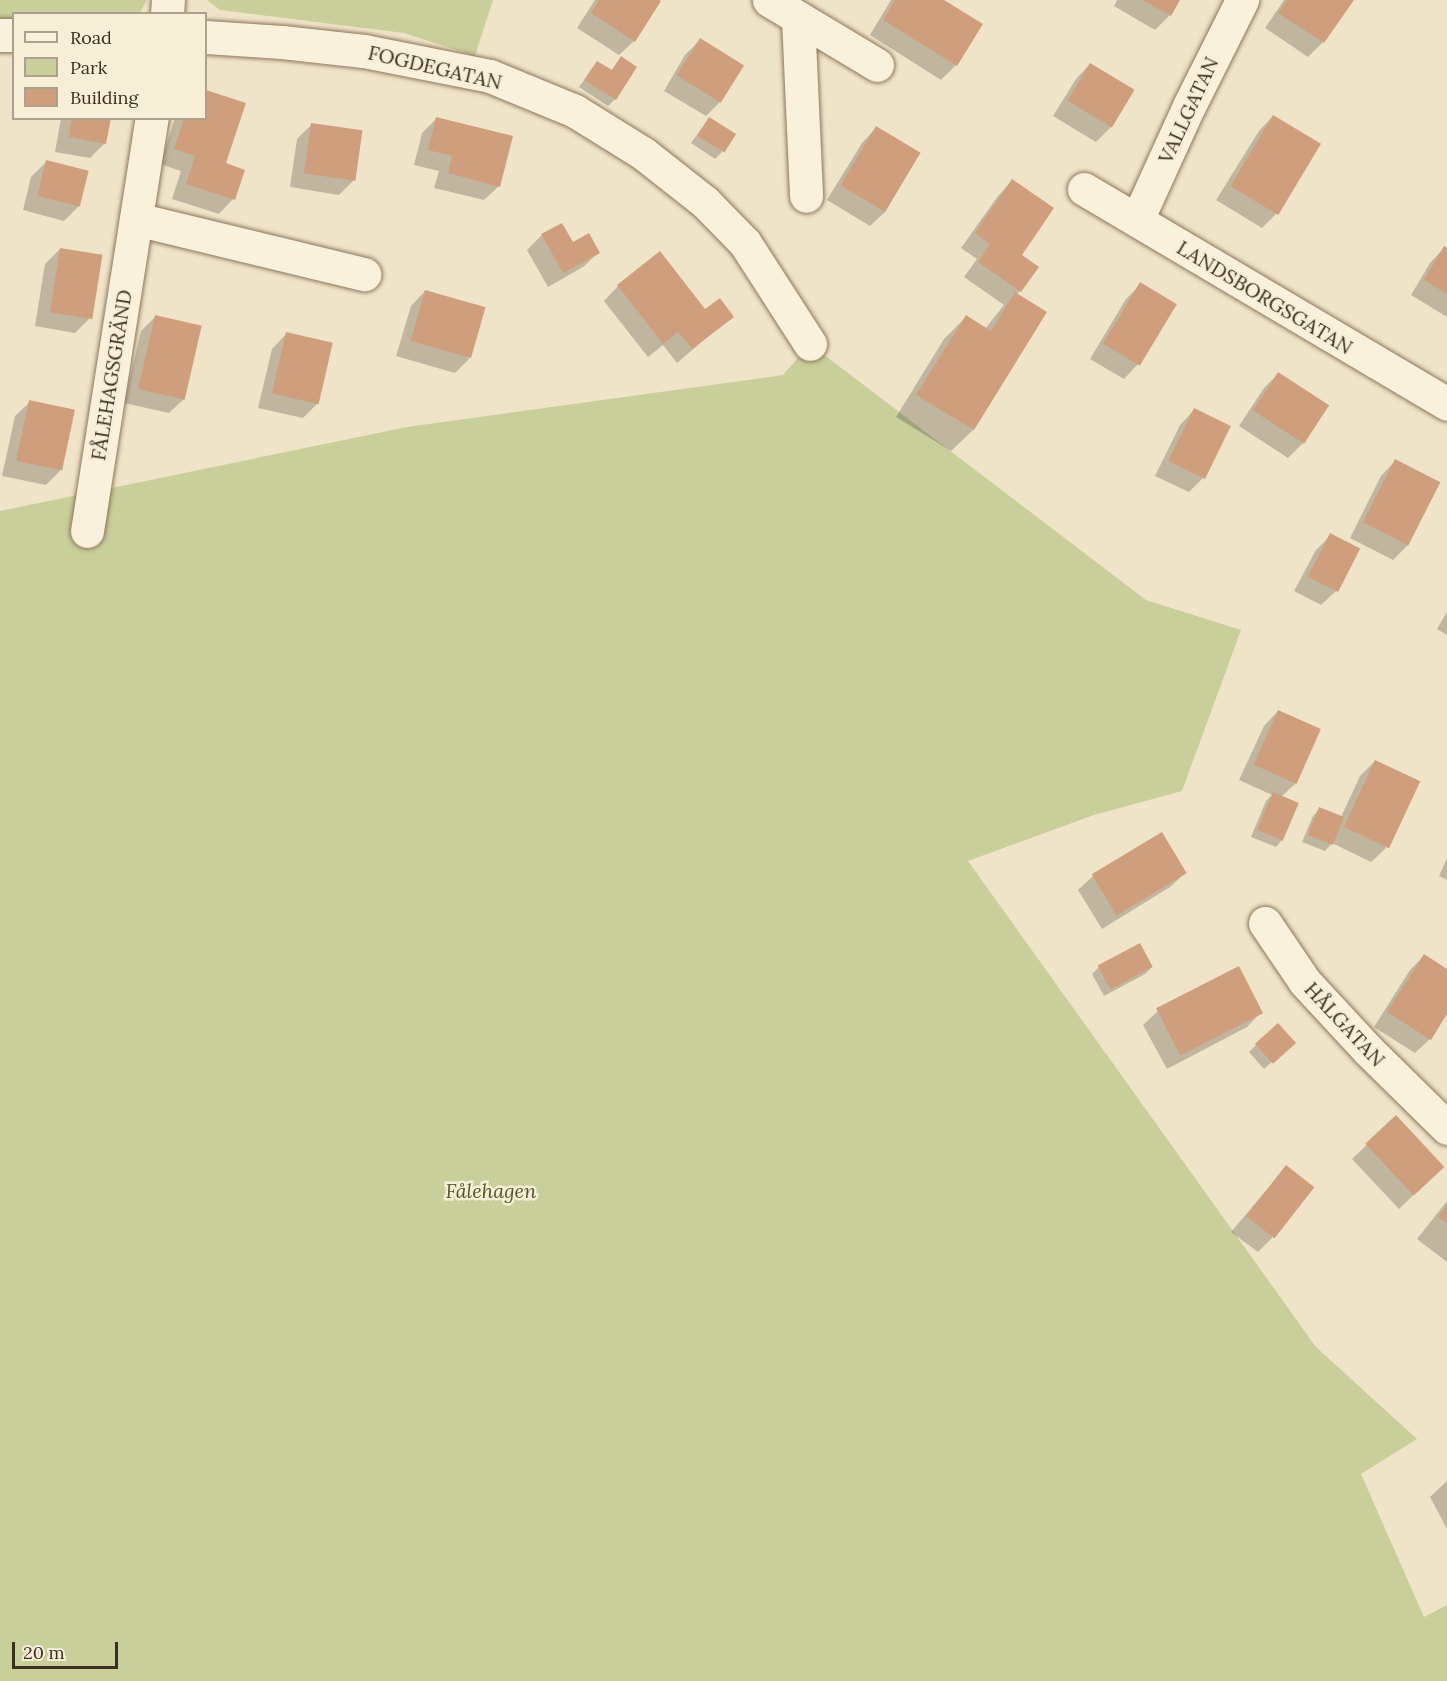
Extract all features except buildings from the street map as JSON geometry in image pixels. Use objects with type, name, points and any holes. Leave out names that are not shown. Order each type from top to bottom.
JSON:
[{"type":"street","name":"VALLGATAN","points":[[1137,220],[1189,106],[1242,0]]},
{"type":"street","points":[[782,6],[878,65]]},
{"type":"street","points":[[782,6],[806,196]]},
{"type":"street","name":"FOGDEGATAN","points":[[207,37],[364,51],[490,76],[575,111],[645,154],[705,201],[745,243],[810,344]]},
{"type":"street","name":"FÅLEHAGSGRÄND","points":[[87,531],[152,120]]},
{"type":"street","name":"LANDSBORGSGATAN","points":[[1084,189],[1447,404]]},
{"type":"street","points":[[136,219],[364,274]]},
{"type":"street","name":"HÅLGATAN","points":[[1264,923],[1305,982],[1443,1115]]},
{"type":"green space","points":[[0,0],[147,0],[141,12],[12,12],[12,24],[0,24]]},
{"type":"green space","points":[[207,0],[493,0],[475,56],[404,33],[220,10]]},
{"type":"green space","name":"Fålehagen","points":[[810,344],[1146,600],[1241,630],[1182,791],[1094,815],[968,861],[1316,1347],[1417,1439],[1361,1474],[1424,1617],[1447,1605],[1447,1681],[0,1681],[0,511],[407,427],[783,375]]}]
